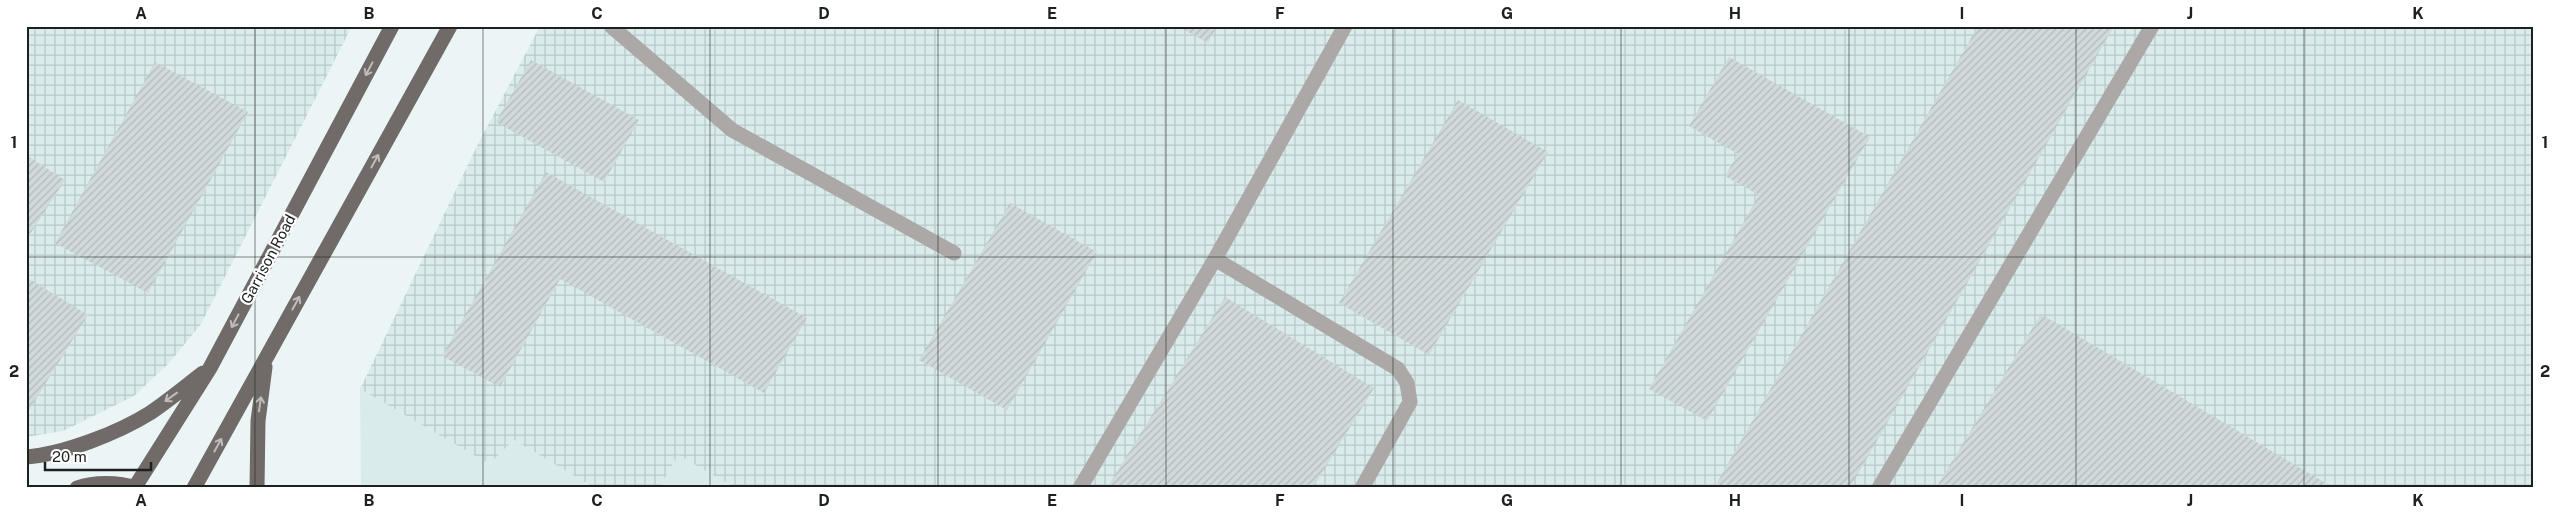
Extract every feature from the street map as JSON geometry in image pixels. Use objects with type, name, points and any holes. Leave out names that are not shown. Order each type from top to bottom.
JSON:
[{"type":"main road","name":"Garrison Road","points":[[135,488],[210,368],[392,26]]},
{"type":"main road","points":[[194,488],[450,26]]},
{"type":"main road","points":[[257,488],[258,421],[266,357]]},
{"type":"main road","points":[[26,457],[71,447],[149,413],[210,368]]},
{"type":"main road","points":[[77,488],[89,484],[128,485],[135,488]]},
{"type":"lane","points":[[611,26],[732,130],[954,252]]},
{"type":"lane","points":[[1080,488],[1215,259],[1345,26]]},
{"type":"lane","points":[[1878,488],[2152,26]]},
{"type":"lane","points":[[1215,259],[1398,369],[1407,383],[1410,402],[1362,488]]},
{"type":"shaded area","points":[[26,26],[352,26],[201,324],[169,363],[134,396],[63,431],[26,437]]},
{"type":"shaded area","points":[[540,26],[2533,26],[2533,488],[736,488],[678,455],[659,488],[595,488],[514,440],[489,464],[360,389],[477,146]]},
{"type":"shaded area","points":[[360,389],[489,464],[514,440],[595,488],[361,488]]},
{"type":"shaded area","points":[[678,455],[736,488],[659,488]]},
{"type":"building","points":[[1177,26],[1217,26],[1208,43]]},
{"type":"building","points":[[1978,26],[2114,26],[1850,488],[1714,488]]},
{"type":"building","points":[[1729,57],[1870,137],[1707,421],[1649,389],[1759,195],[1725,176],[1738,154],[1689,126]]},
{"type":"building","points":[[531,60],[639,120],[604,182],[496,122]]},
{"type":"building","points":[[155,62],[248,112],[148,293],[55,243]]},
{"type":"building","points":[[1458,100],[1548,152],[1429,355],[1339,303]]},
{"type":"building","points":[[26,155],[65,180],[26,240]]},
{"type":"building","points":[[546,172],[807,318],[764,393],[560,279],[500,387],[442,356]]},
{"type":"building","points":[[1010,203],[1097,252],[1007,410],[919,360]]},
{"type":"building","points":[[26,277],[88,315],[26,415]]},
{"type":"building","points":[[1225,297],[1374,388],[1313,488],[1107,488]]},
{"type":"building","points":[[2041,314],[2334,488],[1936,488]]}]
